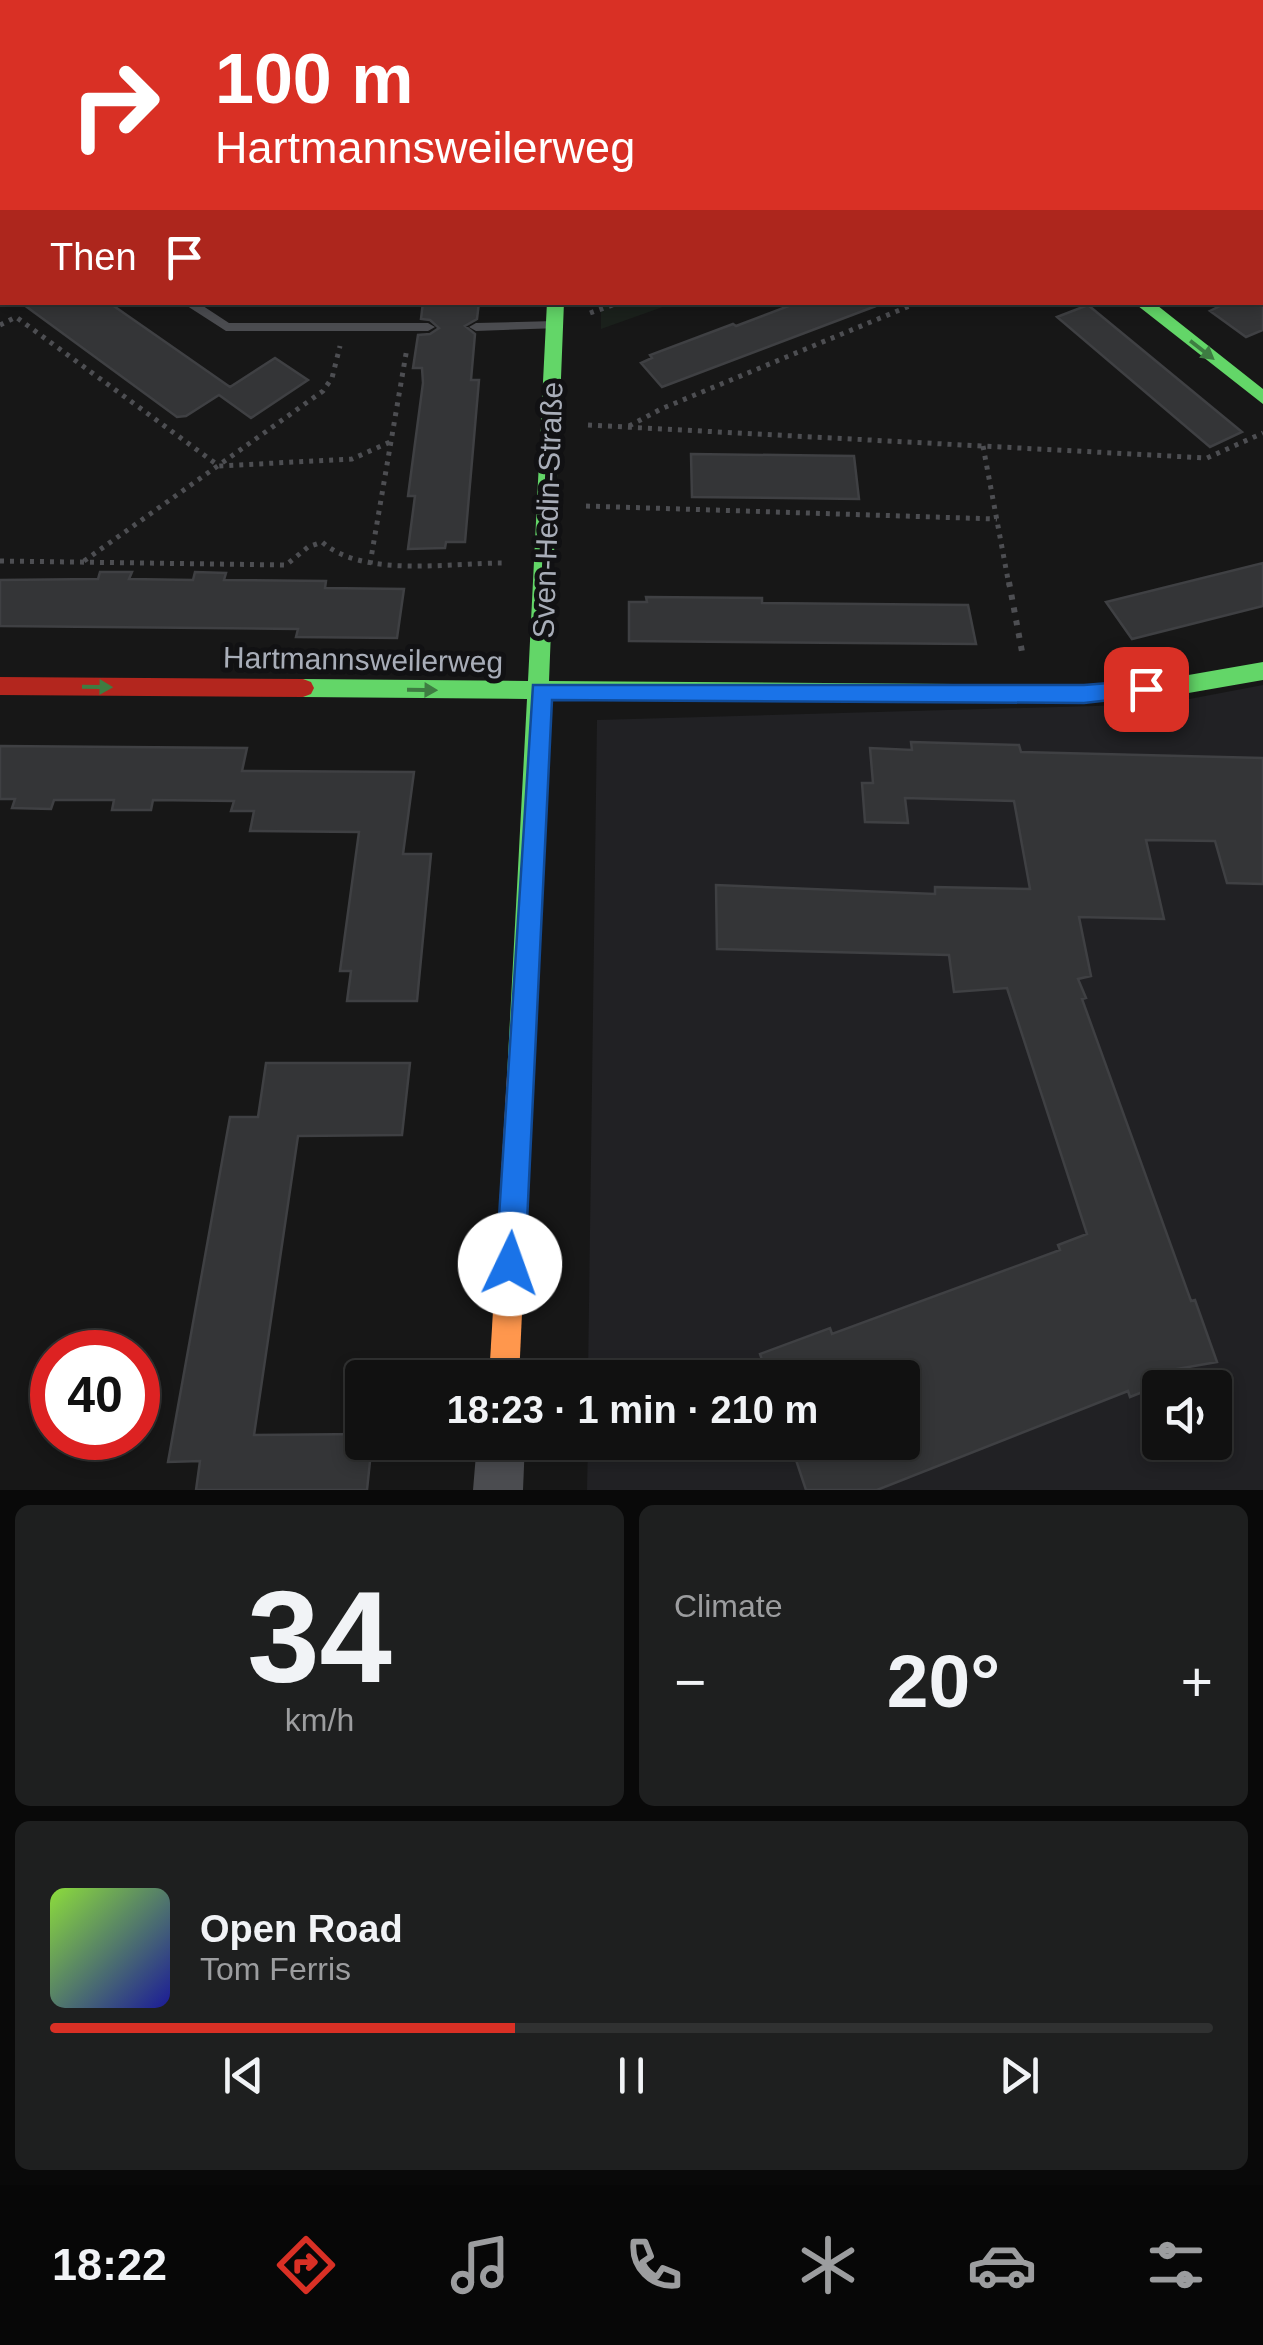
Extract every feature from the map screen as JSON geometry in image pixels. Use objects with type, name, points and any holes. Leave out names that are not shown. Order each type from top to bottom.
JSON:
[{"type":"street","points":[[1145,305],[1263,398]]},
{"type":"street","name":"Sven-Hedin-Straße","points":[[505,1360],[541,691],[556,314]]},
{"type":"street","name":"Hartmannsweilerweg","points":[[0,686],[1084,694],[1177,686],[1263,671]]},
{"type":"street","points":[[498,1490],[500,1460]]},
{"type":"lane","points":[[192,305],[226,327],[428,326]]},
{"type":"lane","points":[[476,327],[556,314]]},
{"type":"path","points":[[589,314],[612,305]]},
{"type":"path","points":[[628,427],[660,409],[911,305]]},
{"type":"path","points":[[0,325],[16,316],[219,466],[352,460],[390,442]]},
{"type":"path","points":[[83,562],[323,391],[332,378],[344,327]]},
{"type":"path","points":[[370,564],[411,327]]},
{"type":"path","points":[[587,425],[1207,458],[1263,433]]},
{"type":"path","points":[[983,446],[1024,660]]},
{"type":"path","points":[[586,506],[998,520]]},
{"type":"path","points":[[0,561],[286,565],[308,546],[322,542],[338,556],[370,564],[502,563]]},
{"type":"shaded area","points":[[601,305],[668,305],[601,329]]},
{"type":"shaded area","points":[[1263,685],[1263,1490],[587,1490],[588,1460],[920,1460],[920,1360],[588,1360],[597,720],[1163,704]]},
{"type":"building","points":[[24,305],[112,305],[230,387],[275,358],[308,380],[251,418],[219,395],[186,416],[177,417]]},
{"type":"building","points":[[423,305],[479,305],[477,319],[465,326],[475,334],[471,380],[479,380],[465,542],[446,542],[445,548],[408,549],[415,496],[408,496],[423,383],[422,368],[413,368],[418,335],[439,328],[430,320],[421,319]]},
{"type":"building","points":[[791,305],[876,306],[662,387],[641,363],[652,358],[650,355]]},
{"type":"building","points":[[1088,305],[1242,432],[1210,447],[1057,317]]},
{"type":"building","points":[[1222,305],[1263,305],[1263,330],[1246,337],[1210,311]]},
{"type":"building","points":[[691,454],[854,456],[859,499],[692,497]]},
{"type":"building","points":[[1263,563],[1263,606],[1132,639],[1106,602]]},
{"type":"building","points":[[100,572],[132,572],[129,579],[193,580],[195,572],[226,573],[224,580],[326,581],[325,588],[404,589],[397,638],[296,637],[298,629],[0,626],[0,580],[98,579]]},
{"type":"building","points":[[646,597],[762,598],[762,603],[968,605],[976,644],[629,641],[629,602],[647,602]]},
{"type":"building","points":[[911,742],[1019,745],[1021,752],[1263,758],[1263,884],[1227,883],[1215,841],[1146,840],[1164,919],[1079,917],[1091,976],[1078,979],[1086,998],[1082,999],[1191,1301],[1195,1300],[1217,1362],[1171,1370],[1142,1370],[1142,1392],[1130,1397],[1128,1391],[877,1490],[806,1490],[796,1460],[920,1460],[920,1360],[762,1360],[760,1354],[830,1328],[832,1334],[1060,1250],[1058,1245],[1087,1234],[1007,988],[954,992],[949,955],[717,949],[716,885],[935,894],[935,887],[1030,889],[1014,801],[905,798],[908,823],[865,822],[862,783],[873,783],[870,748],[912,750]]},
{"type":"building","points":[[0,746],[247,748],[242,771],[414,772],[403,854],[431,854],[417,1001],[347,1001],[351,971],[340,971],[359,832],[250,831],[254,811],[231,811],[234,801],[153,800],[151,810],[112,810],[114,800],[54,800],[51,809],[12,808],[15,799],[0,799]]},
{"type":"building","points":[[266,1063],[410,1063],[402,1135],[298,1136],[254,1435],[345,1434],[345,1460],[370,1460],[367,1490],[196,1490],[200,1461],[168,1462],[230,1117],[258,1117]]},
{"type":"traffic: fast","points":[[520,1076],[556,305]]},
{"type":"traffic: fast","points":[[1145,305],[1263,398]]},
{"type":"traffic: fast","points":[[303,688],[1084,694],[1177,686],[1263,671]]},
{"type":"traffic: slow","points":[[505,1360],[520,1076]]},
{"type":"traffic: jam","points":[[0,686],[303,688]]},
{"type":"route","points":[[510,1264],[541,691],[1084,694],[1146,689]]}]
